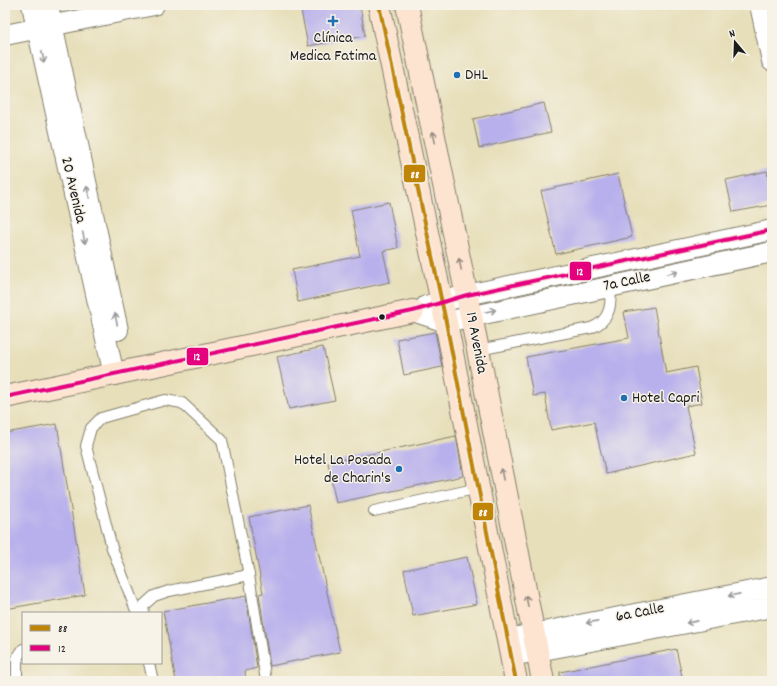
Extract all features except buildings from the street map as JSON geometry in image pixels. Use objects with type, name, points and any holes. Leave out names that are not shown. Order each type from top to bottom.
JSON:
[{"type":"main road","name":"19 Avenida","points":[[379,5],[444,312],[516,681]]},
{"type":"main road","name":"19 Avenida","points":[[407,5],[469,305],[543,681]]},
{"type":"main road","name":"7a Calle","points":[[5,397],[413,311]]},
{"type":"street","name":"20 Avenida","points":[[32,5],[45,27],[120,373]]},
{"type":"street","name":"20 Avenida","points":[[45,27],[48,5]]},
{"type":"street","points":[[5,35],[154,5]]},
{"type":"street","points":[[760,5],[772,60]]},
{"type":"street","name":"7a Calle","points":[[413,311],[444,312],[772,230]]},
{"type":"street","name":"7a Calle","points":[[469,305],[610,286],[772,252]]},
{"type":"street","name":"6a Calle","points":[[510,647],[772,587]]},
{"type":"street","name":"6a Calle","points":[[535,642],[772,607]]},
{"type":"lane","points":[[478,350],[590,328],[601,324],[607,315],[610,304],[610,286]]},
{"type":"lane","points":[[137,612],[112,548],[86,446],[91,428],[100,418],[165,400],[182,403],[222,440],[250,575],[266,681]]},
{"type":"lane","points":[[374,511],[479,488]]},
{"type":"lane","points":[[143,612],[144,605],[154,596],[169,591],[250,575]]},
{"type":"lane","points":[[18,681],[17,658],[22,651]]},
{"type":"lane","points":[[149,664],[153,681]]},
{"type":"transit line","name":"88","points":[[379,5],[446,322],[516,681]]},
{"type":"transit line","name":"12","points":[[5,397],[413,311],[467,295],[772,230]]},
{"type":"place","name":"Clínica Medica Fatima","points":[[333,21]]},
{"type":"place","name":"DHL","points":[[457,75]]},
{"type":"place","name":"Hotel Capri","points":[[624,398]]},
{"type":"place","name":"Hotel La Posada de Charin's","points":[[399,469]]}]
